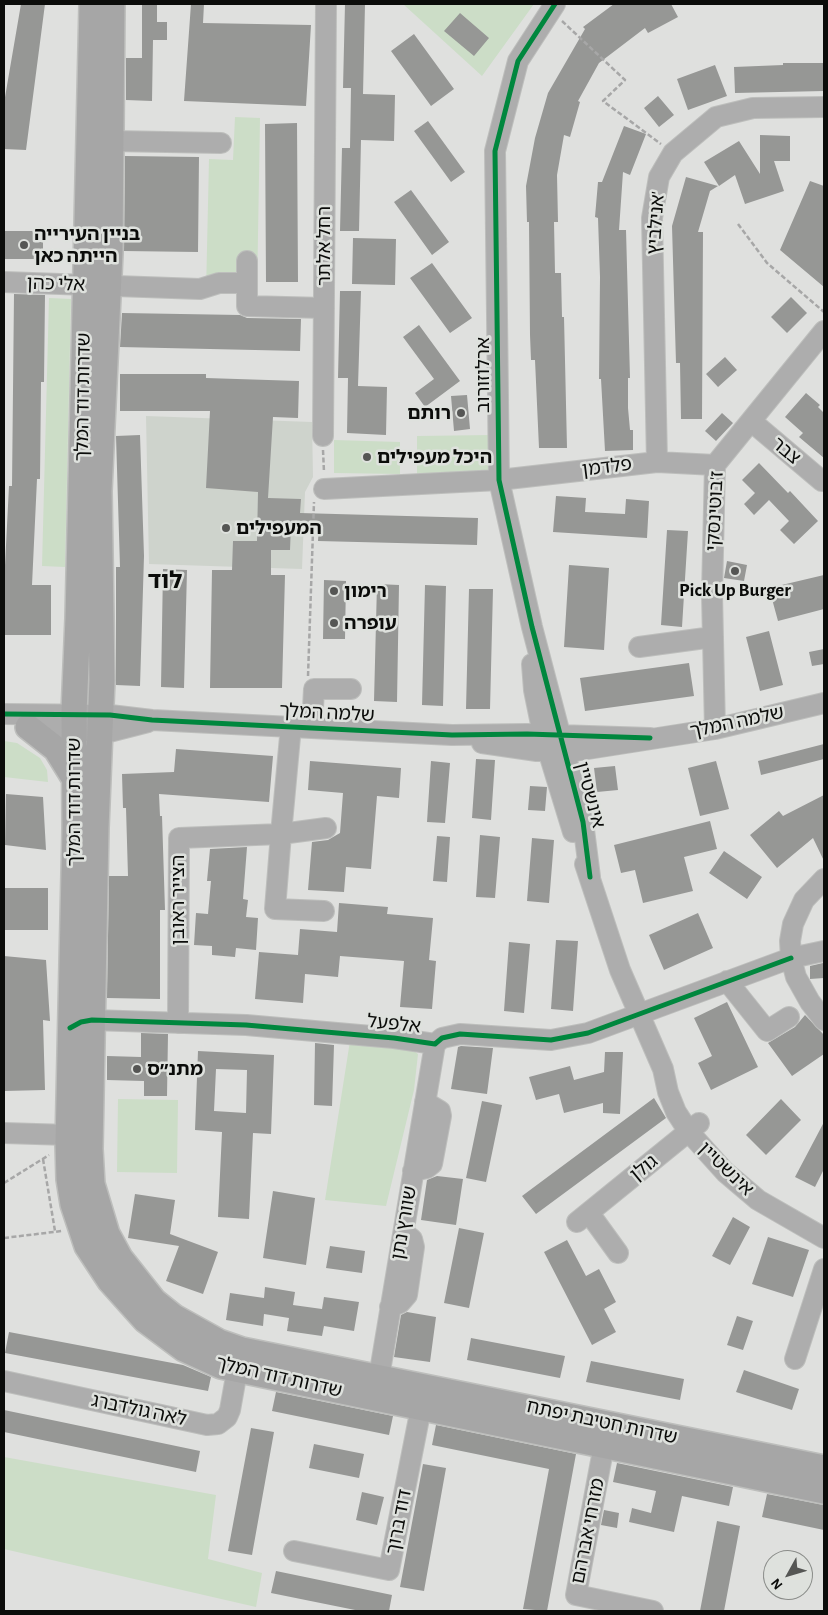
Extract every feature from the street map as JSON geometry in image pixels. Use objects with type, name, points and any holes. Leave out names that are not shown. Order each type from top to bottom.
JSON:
[{"type":"main road","name":"שדרות דוד המלך","points":[[92,4],[102,672],[96,828],[81,1024],[68,1139],[69,1179],[79,1225],[87,1246],[110,1281],[145,1320],[184,1349],[204,1360],[237,1371],[382,1389]]},
{"type":"main road","name":"שדרות דוד המלך","points":[[112,4],[112,141],[97,285],[81,479],[74,722],[81,1024],[92,1184],[107,1234],[135,1280],[154,1301],[174,1317],[219,1342],[242,1350],[382,1389]]},
{"type":"main road","points":[[28,727],[56,749],[74,778]]},
{"type":"main road","name":"שדרות חטיבת יפתח","points":[[382,1389],[423,1397],[598,1421],[824,1468]]},
{"type":"main road","name":"שדרות חטיבת יפתח","points":[[423,1397],[604,1445],[824,1491]]},
{"type":"street","name":"רחל אלתר","points":[[323,436],[326,4]]},
{"type":"street","name":"ארלוזורוב","points":[[553,7],[518,61],[495,152],[499,480],[532,627],[533,683],[553,743]]},
{"type":"street","points":[[97,285],[99,266],[100,162],[112,97]]},
{"type":"street","name":"אנילביץ'","points":[[657,462],[652,218],[659,177],[673,153],[716,117],[753,108],[824,107]]},
{"type":"street","points":[[112,141],[221,143]]},
{"type":"street","points":[[247,261],[247,306],[324,308]]},
{"type":"street","name":"אלי כהן","points":[[4,282],[200,289],[219,283],[247,284]]},
{"type":"street","name":"ז'בוטינסקי","points":[[714,729],[715,465],[824,331]]},
{"type":"street","name":"צבר","points":[[751,421],[822,481]]},
{"type":"street","name":"פלדמן","points":[[499,480],[657,462],[715,465]]},
{"type":"street","points":[[324,489],[499,480]]},
{"type":"street","points":[[639,647],[713,637]]},
{"type":"street","points":[[312,727],[314,689],[351,689]]},
{"type":"street","name":"שלמה המלך","points":[[4,714],[74,722],[100,723],[152,720],[312,727],[452,736],[510,748],[553,743],[650,738],[714,729],[824,703]]},
{"type":"street","name":"שלמה המלך","points":[[4,724],[28,727],[74,722]]},
{"type":"street","points":[[291,726],[275,909],[324,911]]},
{"type":"street","name":"אינשטיין","points":[[553,743],[563,803],[590,877],[598,908],[638,1013],[662,1069],[674,1105],[694,1128],[725,1172],[758,1200],[824,1238]]},
{"type":"street","points":[[281,834],[326,828]]},
{"type":"street","name":"הצייר ראובן","points":[[178,1023],[178,838],[281,834]]},
{"type":"street","points":[[824,879],[812,889],[798,911],[790,941],[790,958],[796,977],[810,1002],[824,1020]]},
{"type":"street","name":"אלפעל","points":[[81,1024],[178,1023],[246,1025],[394,1038],[435,1044],[442,1038],[460,1034],[526,1039],[570,1038],[790,958],[824,951]]},
{"type":"street","points":[[727,981],[767,1031],[789,1017]]},
{"type":"street","points":[[79,1225],[81,1024]]},
{"type":"street","name":"שוורץ נתן","points":[[382,1389],[390,1307],[435,1044]]},
{"type":"street","name":"אינשטיין","points":[[694,1128],[751,1180],[783,1203],[824,1225]]},
{"type":"street","name":"גולן","points":[[618,1253],[583,1218],[694,1128]]},
{"type":"street","points":[[4,1133],[68,1139]]},
{"type":"street","points":[[795,1359],[824,1269]]},
{"type":"street","name":"לאה גולדברג","points":[[4,1381],[207,1425],[218,1424],[227,1417],[237,1371]]},
{"type":"street","name":"דוד ברוך","points":[[294,1551],[389,1570],[423,1397]]},
{"type":"street","name":"מזרחי אברהם","points":[[598,1421],[604,1434],[604,1445],[576,1595],[652,1611]]},
{"type":"path","points":[[553,7],[625,80],[603,101],[673,153]]},
{"type":"path","points":[[738,224],[767,263],[824,312]]},
{"type":"path","points":[[308,679],[312,503],[324,489],[323,436]]},
{"type":"path","points":[[4,1183],[43,1159],[68,1139]]},
{"type":"path","points":[[43,1159],[55,1231]]},
{"type":"path","points":[[4,1238],[55,1231],[79,1225]]},
{"type":"shaded area","name":"המעפילים","points":[[146,416],[312,422],[313,477],[305,492],[302,569],[149,564]]},
{"type":"green space","points":[[403,4],[534,4],[482,76]]},
{"type":"green space","points":[[235,117],[260,118],[257,294],[206,293],[209,159],[233,160]]},
{"type":"green space","points":[[49,298],[71,299],[65,567],[42,566]]},
{"type":"green space","points":[[491,435],[492,474],[417,476],[417,436]]},
{"type":"green space","name":"היכל מעפילים","points":[[334,440],[400,442],[400,474],[334,473]]},
{"type":"green space","points":[[4,741],[17,743],[40,758],[47,770],[48,782],[4,777]]},
{"type":"green space","points":[[350,1041],[411,1049],[418,1054],[414,1090],[386,1206],[325,1200]]},
{"type":"green space","points":[[118,1099],[178,1100],[177,1173],[117,1172]]},
{"type":"green space","points":[[4,1457],[216,1495],[208,1559],[262,1573],[256,1607],[4,1549]]},
{"type":"building","points":[[21,4],[45,4],[26,150],[4,149],[4,103]]},
{"type":"building","points":[[142,4],[157,4],[157,22],[167,22],[167,40],[153,40],[152,101],[126,100],[126,58],[142,58]]},
{"type":"building","points":[[191,4],[204,4],[203,23],[311,25],[306,106],[184,101]]},
{"type":"building","points":[[345,4],[365,4],[363,94],[395,95],[394,141],[361,140],[359,231],[340,231],[342,148],[350,148],[351,88],[343,88]]},
{"type":"building","points":[[614,4],[671,4],[678,17],[648,33],[645,28],[599,63],[578,101],[580,102],[570,137],[564,135],[557,175],[558,222],[554,222],[555,273],[561,273],[562,317],[564,317],[567,448],[539,448],[535,360],[531,360],[529,222],[527,222],[526,186],[535,138],[548,93],[585,29],[583,27]]},
{"type":"building","points":[[460,13],[489,38],[474,56],[444,31]]},
{"type":"building","points":[[414,34],[454,89],[431,106],[391,51]]},
{"type":"building","points":[[783,63],[824,63],[824,91],[735,93],[734,67],[783,65]]},
{"type":"building","points":[[715,65],[727,96],[688,110],[677,79]]},
{"type":"building","points":[[658,96],[674,115],[659,127],[644,108]]},
{"type":"building","points":[[428,121],[465,172],[451,182],[414,131]]},
{"type":"building","points":[[297,123],[298,282],[266,282],[265,124]]},
{"type":"building","points":[[624,126],[646,134],[630,175],[623,172],[619,230],[626,230],[630,378],[628,378],[628,408],[630,430],[633,430],[633,450],[605,451],[601,379],[599,379],[600,277],[598,218],[595,217],[598,182],[602,182]]},
{"type":"building","points":[[760,135],[790,136],[790,161],[774,161],[784,191],[745,204],[735,175],[719,186],[704,162],[739,141],[760,174]]},
{"type":"building","points":[[125,156],[199,157],[198,252],[124,251]]},
{"type":"building","points":[[686,177],[718,186],[710,191],[698,232],[703,232],[702,419],[681,419],[680,363],[676,363],[672,226]]},
{"type":"building","points":[[810,181],[824,186],[824,287],[780,250]]},
{"type":"building","points":[[411,190],[449,242],[432,255],[394,202]]},
{"type":"building","name":"בניין העירייה הייתה כאן","points":[[4,231],[43,231],[43,259],[4,259]]},
{"type":"building","points":[[353,238],[396,239],[395,285],[352,284]]},
{"type":"building","points":[[432,263],[472,318],[450,333],[410,278]]},
{"type":"building","points":[[340,291],[361,291],[358,386],[387,387],[386,435],[347,433],[348,378],[338,378]]},
{"type":"building","points":[[14,294],[45,295],[44,382],[41,382],[40,479],[37,479],[32,585],[51,585],[51,635],[4,635],[4,585],[9,486],[12,486]]},
{"type":"building","points":[[791,297],[807,313],[787,333],[771,317]]},
{"type":"building","points":[[122,313],[240,315],[247,318],[301,319],[300,351],[120,347]]},
{"type":"building","points":[[419,325],[460,381],[425,407],[415,393],[434,379],[403,337]]},
{"type":"building","points":[[725,357],[737,370],[718,387],[706,374]]},
{"type":"building","points":[[120,374],[206,374],[206,378],[299,381],[298,418],[273,417],[268,498],[301,499],[300,513],[478,518],[477,545],[318,541],[319,526],[291,525],[290,550],[271,550],[271,575],[285,575],[282,688],[210,688],[212,570],[232,570],[233,541],[257,541],[258,492],[206,488],[210,411],[120,411]]},
{"type":"building","points":[[806,393],[820,405],[818,407],[824,413],[824,458],[799,437],[803,433],[785,417]]},
{"type":"building","name":"רותם","points":[[467,395],[470,429],[454,431],[451,396]]},
{"type":"building","points":[[722,413],[733,423],[716,441],[705,431]]},
{"type":"building","points":[[140,435],[144,556],[140,686],[116,685],[116,567],[120,567],[116,436]]},
{"type":"building","points":[[759,463],[788,493],[790,491],[818,521],[794,544],[780,530],[789,521],[769,500],[754,515],[744,504],[755,493],[742,480]]},
{"type":"building","points":[[556,496],[586,498],[585,512],[625,514],[626,499],[649,501],[647,538],[553,532]]},
{"type":"building","points":[[667,530],[688,531],[682,627],[661,625]]},
{"type":"building","name":"Pick Up Burger","points":[[727,561],[747,565],[744,581],[724,578]]},
{"type":"building","points":[[569,565],[609,568],[604,650],[564,647]]},
{"type":"building","points":[[163,569],[187,570],[184,688],[161,687]]},
{"type":"building","points":[[824,575],[824,609],[778,621],[769,588]]},
{"type":"building","points":[[324,580],[346,581],[345,639],[323,639]]},
{"type":"building","points":[[377,584],[399,585],[397,702],[374,701]]},
{"type":"building","points":[[425,585],[446,586],[443,706],[422,705]]},
{"type":"building","points":[[469,589],[493,589],[490,709],[466,709]]},
{"type":"building","points":[[769,631],[783,685],[760,691],[746,637]]},
{"type":"building","points":[[824,649],[824,664],[812,666],[809,652]]},
{"type":"building","points":[[689,663],[694,696],[585,711],[580,678]]},
{"type":"building","points":[[824,744],[824,759],[761,775],[758,761]]},
{"type":"building","points":[[176,749],[273,756],[269,802],[159,794],[160,816],[162,816],[165,910],[160,910],[160,999],[107,998],[109,876],[128,876],[126,808],[123,808],[122,774],[174,772]]},
{"type":"building","points":[[476,759],[495,760],[491,820],[472,818]]},
{"type":"building","points":[[310,761],[401,768],[399,798],[377,796],[371,869],[346,867],[344,892],[308,890],[312,842],[328,840],[340,833],[343,793],[308,790]]},
{"type":"building","points":[[431,761],[450,763],[445,823],[427,822]]},
{"type":"building","points":[[716,761],[729,809],[700,816],[688,768]]},
{"type":"building","points":[[615,766],[618,790],[597,792],[594,768]]},
{"type":"building","points":[[530,786],[547,787],[545,811],[528,810]]},
{"type":"building","points":[[6,794],[43,797],[46,850],[5,845]]},
{"type":"building","points":[[824,795],[824,861],[813,838],[777,868],[750,835],[779,811],[783,816]]},
{"type":"building","points":[[710,821],[717,849],[684,857],[693,891],[643,903],[635,870],[621,873],[614,845]]},
{"type":"building","points":[[480,835],[500,837],[495,898],[476,897]]},
{"type":"building","points":[[437,836],[450,837],[447,882],[433,881]]},
{"type":"building","points":[[532,838],[554,840],[549,903],[527,901]]},
{"type":"building","points":[[247,847],[243,899],[248,900],[246,917],[258,918],[256,950],[236,948],[235,957],[212,955],[212,946],[194,945],[196,913],[208,914],[211,881],[207,881],[210,849]]},
{"type":"building","points":[[724,851],[762,877],[747,899],[709,873]]},
{"type":"building","points":[[4,888],[48,888],[48,930],[4,930]]},
{"type":"building","points":[[339,903],[388,907],[387,914],[433,918],[429,960],[436,961],[432,1009],[400,1007],[404,961],[340,956],[338,977],[305,974],[303,1003],[255,999],[259,952],[298,955],[300,929],[337,932]]},
{"type":"building","points":[[698,913],[713,948],[664,970],[649,935]]},
{"type":"building","points":[[556,940],[578,941],[573,1011],[551,1009]]},
{"type":"building","points":[[509,942],[530,944],[524,1013],[504,1011]]},
{"type":"building","points":[[4,956],[46,960],[50,1021],[43,1020],[45,1090],[4,1091]]},
{"type":"building","points":[[823,963],[824,978],[810,979],[810,966]]},
{"type":"building","points":[[727,1002],[758,1067],[711,1090],[698,1063],[712,1056],[694,1018]]},
{"type":"building","points":[[805,1015],[824,1035],[824,1054],[792,1076],[768,1043],[795,1027]]},
{"type":"building","name":"מתנ״ס","points":[[141,1033],[168,1034],[167,1096],[144,1096],[144,1081],[107,1080],[107,1056],[141,1057]]},
{"type":"building","points":[[315,1043],[334,1045],[332,1106],[314,1105]]},
{"type":"building","points":[[458,1047],[493,1048],[487,1094],[451,1089]]},
{"type":"building","points":[[198,1051],[274,1055],[271,1134],[253,1133],[249,1219],[218,1217],[222,1132],[195,1130]],"holes":[[[216,1069],[247,1070],[246,1113],[214,1111]]]},
{"type":"building","points":[[605,1052],[623,1052],[620,1114],[603,1113],[603,1103],[564,1113],[559,1094],[536,1100],[529,1077],[570,1066],[574,1080],[604,1072]]},
{"type":"building","points":[[654,1098],[666,1118],[536,1214],[522,1196]]},
{"type":"building","points":[[781,1099],[801,1120],[766,1155],[746,1135]]},
{"type":"building","points":[[482,1101],[502,1105],[486,1182],[466,1178]]},
{"type":"building","points":[[824,1122],[824,1169],[815,1187],[795,1177]]},
{"type":"building","points":[[437,1176],[463,1179],[456,1225],[421,1220],[427,1180]]},
{"type":"building","points":[[273,1191],[315,1198],[306,1265],[263,1258]]},
{"type":"building","points":[[135,1194],[175,1200],[170,1234],[218,1252],[203,1294],[166,1281],[179,1246],[128,1238]]},
{"type":"building","points":[[733,1217],[750,1227],[730,1265],[712,1256]]},
{"type":"building","points":[[459,1228],[484,1233],[469,1308],[444,1303]]},
{"type":"building","points":[[768,1237],[809,1250],[793,1297],[752,1284]]},
{"type":"building","points":[[567,1240],[586,1276],[599,1269],[616,1302],[604,1309],[616,1332],[592,1345],[544,1252]]},
{"type":"building","points":[[330,1246],[365,1251],[362,1273],[326,1268]]},
{"type":"building","points":[[265,1287],[295,1292],[293,1305],[322,1309],[324,1297],[359,1302],[354,1331],[324,1326],[322,1336],[287,1331],[289,1318],[264,1314],[263,1326],[226,1320],[230,1293],[264,1298]]},
{"type":"building","points":[[407,1312],[436,1317],[430,1362],[394,1357],[401,1315]]},
{"type":"building","points":[[737,1316],[753,1321],[743,1350],[727,1345]]},
{"type":"building","points":[[9,1332],[183,1365],[211,1377],[208,1391],[5,1353]]},
{"type":"building","points":[[471,1338],[565,1356],[560,1378],[467,1360]]},
{"type":"building","points":[[591,1361],[684,1379],[680,1400],[586,1382]]},
{"type":"building","points":[[744,1370],[799,1389],[792,1410],[736,1392]]},
{"type":"building","points":[[276,1392],[393,1416],[389,1435],[272,1411]]},
{"type":"building","points":[[4,1410],[200,1451],[196,1472],[4,1432]]},
{"type":"building","points":[[436,1425],[576,1454],[547,1611],[523,1609],[549,1469],[432,1445]]},
{"type":"building","points":[[251,1428],[274,1432],[252,1555],[228,1551]]},
{"type":"building","points":[[314,1444],[364,1454],[359,1478],[309,1468]]},
{"type":"building","points":[[617,1463],[733,1487],[729,1506],[682,1496],[674,1532],[629,1522],[632,1508],[651,1513],[656,1491],[613,1482]]},
{"type":"building","points":[[423,1464],[446,1468],[424,1591],[400,1587]]},
{"type":"building","points":[[362,1492],[384,1497],[377,1525],[356,1520]]},
{"type":"building","points":[[767,1494],[824,1505],[824,1530],[762,1517]]},
{"type":"building","points":[[604,1510],[619,1513],[617,1528],[601,1525]]},
{"type":"building","points":[[717,1521],[740,1526],[724,1611],[700,1611]]},
{"type":"building","points":[[276,1571],[392,1595],[389,1611],[360,1611],[271,1593]]},
{"type":"cycle path","points":[[555,4],[518,61],[495,151],[499,480],[532,627],[583,822],[590,877]]},
{"type":"cycle path","points":[[4,714],[110,715],[152,720],[452,735],[527,734],[650,738]]},
{"type":"cycle path","points":[[70,1028],[81,1022],[92,1020],[246,1025],[394,1038],[435,1044],[442,1038],[460,1034],[551,1040],[588,1033],[791,958]]},
{"type":"place","name":"בניין העירייה הייתה כאן","points":[[24,245]]},
{"type":"place","name":"רותם","points":[[461,413]]},
{"type":"place","name":"היכל מעפילים","points":[[367,457]]},
{"type":"place","name":"המעפילים","points":[[226,528]]},
{"type":"place","name":"Pick Up Burger","points":[[735,571]]},
{"type":"place","name":"רימון","points":[[334,591]]},
{"type":"place","name":"עופרה","points":[[334,623]]},
{"type":"place","name":"מתנ״ס","points":[[137,1069]]},
{"type":"district","name":"לוד","points":[[165,581]]}]
